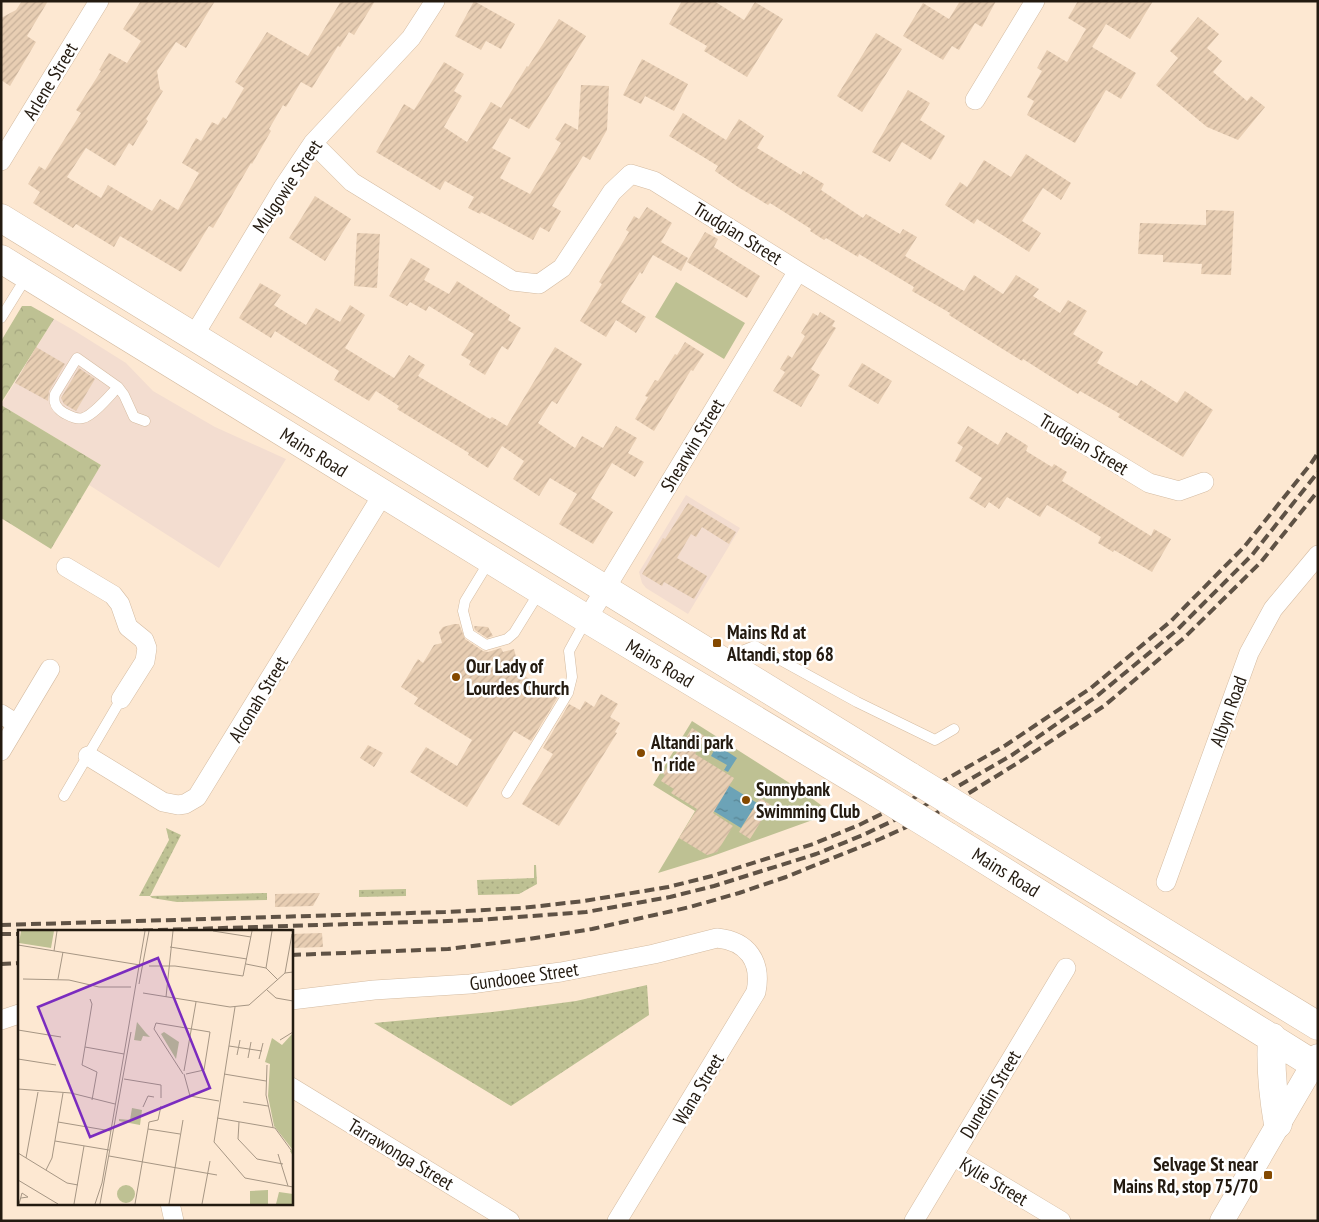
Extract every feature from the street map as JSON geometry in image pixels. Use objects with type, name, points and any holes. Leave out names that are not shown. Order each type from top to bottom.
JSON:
[{"type":"main road","name":"Mains Road","points":[[1,218],[1318,1026]]},
{"type":"main road","name":"Mains Road","points":[[1,259],[490,560],[877,793],[1272,1037],[1316,1062]]},
{"type":"main road","points":[[1272,1037],[1273,1067],[1271,1085],[1278,1124]]},
{"type":"street","name":"Arlene Street","points":[[1,161],[99,1]]},
{"type":"street","name":"Mulgowie Street","points":[[193,337],[284,186],[313,143],[411,38],[434,1]]},
{"type":"street","points":[[975,100],[1035,1]]},
{"type":"street","name":"Trudgian Street","points":[[313,143],[352,182],[513,280],[539,284],[562,268],[612,192],[631,174],[654,181],[798,271],[1149,483],[1179,491],[1204,482]]},
{"type":"street","name":"Shearwin Street","points":[[587,619],[798,271]]},
{"type":"street","name":"Alconah Street","points":[[88,756],[163,802],[178,805],[185,804],[197,797],[383,494]]},
{"type":"street","name":"Albyn Road","points":[[1166,882],[1250,653],[1273,609],[1318,556]]},
{"type":"street","points":[[66,568],[113,595],[120,604],[128,627],[144,640],[147,648],[145,661],[121,700]]},
{"type":"street","points":[[1,751],[9,719],[50,669]]},
{"type":"street","name":"Gundooee Street","points":[[292,1000],[374,990],[470,984],[561,972],[636,958],[717,938],[734,941],[749,953]]},
{"type":"street","name":"Wana Street","points":[[617,1221],[756,992],[758,972],[755,962],[749,953]]},
{"type":"street","name":"Dunedin Street","points":[[914,1221],[1066,968]]},
{"type":"street","points":[[1,1020],[18,1014]]},
{"type":"street","points":[[1222,1221],[1316,1062]]},
{"type":"street","name":"Tarrawonga Street","points":[[292,1088],[510,1221]]},
{"type":"street","name":"Kylie Street","points":[[953,1156],[1061,1221]]},
{"type":"street","points":[[170,1204],[174,1221]]},
{"type":"lane","points":[[1,318],[27,275]]},
{"type":"lane","points":[[118,387],[96,409],[83,418],[71,416],[55,405],[55,394],[77,358],[118,387],[124,395],[134,417],[145,421]]},
{"type":"lane","points":[[490,560],[465,601],[463,611],[469,634],[486,645],[500,642],[514,633],[541,590]]},
{"type":"lane","points":[[507,793],[568,693],[572,678],[569,651],[587,619]]},
{"type":"lane","points":[[730,667],[742,651],[755,646],[857,702],[935,740],[954,729]]},
{"type":"lane","points":[[64,796],[121,700]]},
{"type":"shaded area","points":[[54,319],[126,363],[153,391],[215,427],[286,459],[219,568],[89,485],[101,465],[1,405]]},
{"type":"shaded area","points":[[686,495],[740,528],[688,614],[646,588],[642,583],[639,572]]},
{"type":"green space","points":[[676,282],[745,323],[724,359],[655,317]]},
{"type":"green space","points":[[22,306],[31,306],[54,319],[1,403],[1,341]]},
{"type":"green space","points":[[1,405],[101,465],[51,549],[1,518]]},
{"type":"green space","name":"Sunnybank Swimming Club","points":[[692,721],[799,789],[832,813],[710,857],[658,873],[695,811],[653,785]]},
{"type":"green space","points":[[166,828],[181,835],[150,896],[139,896],[169,840]]},
{"type":"green space","points":[[534,865],[536,865],[537,884],[519,894],[478,895],[477,880],[534,878]]},
{"type":"green space","points":[[406,889],[406,896],[359,897],[359,890]]},
{"type":"green space","points":[[267,893],[267,900],[177,902],[152,898],[150,896]]},
{"type":"green space","points":[[647,985],[649,1015],[511,1106],[374,1023],[492,1012],[576,1001]]},
{"type":"water","points":[[717,745],[737,758],[728,772],[724,770],[727,765],[711,756]]},
{"type":"water","points":[[702,769],[757,803],[741,828],[686,794]]},
{"type":"building","points":[[22,1],[48,1],[27,36],[36,42],[10,86],[1,80],[1,18],[16,10]]},
{"type":"building","points":[[141,1],[215,1],[186,48],[176,42],[157,71],[160,89],[163,91],[146,119],[148,121],[133,146],[129,143],[115,166],[86,148],[67,177],[101,198],[108,185],[152,211],[160,199],[178,210],[199,173],[182,163],[196,138],[201,141],[212,122],[218,125],[223,117],[226,119],[244,88],[235,82],[267,32],[308,56],[341,1],[375,1],[354,35],[349,32],[340,47],[338,46],[312,88],[301,82],[286,107],[283,105],[269,129],[271,131],[213,228],[209,226],[181,272],[120,236],[114,247],[76,224],[73,228],[33,203],[40,192],[28,184],[39,166],[45,170],[81,113],[76,110],[101,71],[99,70],[109,53],[127,63],[141,41],[123,29]]},
{"type":"building","points":[[474,1],[515,24],[501,49],[486,41],[481,50],[455,36]]},
{"type":"building","points":[[682,1],[714,1],[744,20],[755,2],[783,19],[747,77],[704,51],[707,46],[669,24]]},
{"type":"building","points":[[960,1],[996,1],[982,27],[975,23],[959,50],[952,46],[943,60],[903,36],[923,3],[949,19]]},
{"type":"building","points":[[1078,1],[1153,1],[1130,39],[1106,24],[1092,47],[1136,73],[1121,99],[1106,90],[1075,143],[1027,115],[1034,101],[1027,97],[1042,71],[1037,68],[1047,50],[1067,62],[1086,29],[1068,18]]},
{"type":"building","points":[[1198,17],[1219,34],[1207,48],[1222,61],[1213,72],[1247,101],[1251,96],[1265,107],[1238,140],[1207,127],[1156,85],[1178,58],[1170,51]]},
{"type":"building","points":[[559,19],[586,36],[529,129],[510,118],[492,148],[511,158],[500,178],[530,194],[561,143],[555,139],[565,123],[578,130],[581,85],[609,86],[607,130],[590,160],[583,156],[552,206],[561,211],[549,232],[540,227],[533,240],[481,212],[480,214],[468,208],[474,197],[445,181],[440,190],[376,152],[404,104],[414,110],[444,62],[464,74],[454,91],[462,96],[444,127],[467,142],[491,102],[501,108]]},
{"type":"building","points":[[876,33],[902,49],[862,112],[837,96]]},
{"type":"building","points":[[642,59],[688,84],[674,111],[645,96],[641,104],[623,95]]},
{"type":"building","points":[[908,90],[930,103],[920,120],[945,136],[931,160],[902,142],[890,162],[872,152]]},
{"type":"building","points":[[683,113],[726,140],[739,119],[764,136],[757,148],[801,175],[803,171],[824,184],[821,190],[863,218],[866,214],[900,234],[903,229],[917,237],[905,256],[964,291],[974,275],[1003,294],[1016,275],[1039,289],[1033,296],[1060,313],[1068,300],[1087,311],[1073,334],[1103,352],[1097,363],[1137,386],[1141,380],[1177,403],[1185,391],[1213,410],[1183,457],[1118,417],[1120,414],[1080,391],[1078,394],[1023,359],[1022,361],[1001,348],[949,315],[950,313],[912,291],[914,287],[859,254],[858,257],[826,238],[824,240],[810,231],[811,229],[770,203],[768,205],[738,187],[715,171],[718,166],[669,136]]},
{"type":"building","points":[[1026,154],[1071,183],[1061,200],[1043,188],[1022,221],[1041,233],[1029,252],[977,219],[974,224],[945,205],[960,182],[967,187],[984,160],[1011,177]]},
{"type":"building","points":[[315,196],[351,219],[325,261],[289,238]]},
{"type":"building","points":[[647,207],[672,223],[661,242],[688,258],[681,271],[653,255],[642,274],[640,272],[621,302],[646,317],[636,333],[616,320],[606,337],[580,321],[602,284],[599,282],[629,232],[626,230],[634,216],[639,219]]},
{"type":"building","points":[[1206,210],[1234,211],[1231,275],[1201,274],[1202,264],[1163,262],[1163,255],[1138,254],[1140,223],[1206,225]]},
{"type":"building","points":[[705,232],[718,239],[714,247],[760,276],[747,298],[687,262]]},
{"type":"building","points":[[357,233],[380,234],[377,288],[354,286]]},
{"type":"building","points":[[411,258],[430,269],[424,280],[449,294],[457,281],[510,315],[508,320],[521,328],[508,350],[502,346],[485,375],[469,365],[471,361],[461,355],[474,334],[429,306],[426,311],[410,302],[407,306],[389,296]]},
{"type":"building","points":[[260,283],[281,295],[274,305],[306,325],[316,308],[340,322],[350,305],[365,315],[345,348],[394,378],[409,355],[425,365],[418,376],[490,419],[492,417],[507,426],[555,347],[582,364],[557,404],[552,401],[538,423],[575,448],[582,436],[603,448],[616,426],[637,438],[628,453],[644,462],[635,477],[612,463],[591,498],[613,512],[593,544],[559,524],[577,494],[550,478],[539,496],[513,479],[524,461],[502,446],[488,468],[468,455],[469,453],[397,409],[399,406],[376,391],[369,401],[334,380],[339,371],[275,331],[271,338],[239,318]]},
{"type":"building","points":[[820,312],[835,321],[832,326],[836,328],[811,369],[820,375],[801,407],[773,391],[785,372],[780,369],[788,355],[792,358],[805,336],[801,333],[813,313],[818,316]]},
{"type":"building","points":[[685,342],[704,354],[693,371],[691,370],[654,431],[635,419],[648,397],[645,396],[655,380],[658,381]]},
{"type":"building","points":[[36,347],[65,364],[49,391],[48,401],[15,383]]},
{"type":"building","points":[[862,363],[892,381],[878,404],[848,386]]},
{"type":"building","points":[[79,368],[95,379],[76,411],[64,404],[61,398]]},
{"type":"building","points":[[968,426],[998,445],[1006,432],[1028,446],[1026,451],[1052,467],[1054,464],[1067,472],[1062,481],[1151,536],[1154,529],[1171,539],[1152,572],[1098,543],[1101,537],[1047,505],[1040,517],[1007,497],[999,509],[989,502],[985,508],[969,498],[982,478],[955,461],[963,447],[957,443]]},
{"type":"building","points":[[688,503],[736,532],[729,544],[702,527],[696,537],[691,534],[677,558],[707,576],[694,599],[664,582],[662,586],[642,574],[663,538],[665,539]]},
{"type":"building","points":[[459,624],[465,639],[483,651],[488,652],[501,648],[503,652],[514,649],[520,673],[558,697],[531,741],[514,731],[467,807],[410,772],[426,747],[457,766],[472,740],[414,704],[418,698],[401,687],[418,659],[423,663],[434,645],[442,643],[439,632],[443,627]]},
{"type":"building","points":[[474,626],[488,627],[493,636],[487,638],[475,630]]},
{"type":"building","points":[[601,694],[618,704],[610,717],[620,723],[615,732],[617,733],[559,826],[522,804],[553,754],[543,748],[569,704],[580,710],[585,701],[594,707]]},
{"type":"building","points":[[692,728],[706,737],[695,754],[734,778],[713,813],[733,826],[717,852],[707,855],[679,838],[697,809],[671,793],[674,789],[661,781],[665,775],[663,774]]},
{"type":"building","points":[[368,745],[383,753],[374,767],[360,758]]},
{"type":"building","points":[[760,798],[771,805],[750,839],[739,832]]},
{"type":"building","points":[[320,893],[313,906],[275,907],[275,894]]},
{"type":"building","points":[[322,933],[323,947],[292,948],[292,934]]},
{"type":"railway","points":[[1,925],[522,908],[584,901],[668,887],[712,876],[813,844],[859,825],[912,799],[1006,745],[1091,688],[1171,621],[1244,547],[1318,453]]},
{"type":"railway","points":[[160,930],[479,920],[586,912],[670,897],[714,886],[816,854],[863,835],[924,806],[1012,755],[1097,696],[1177,630],[1252,555],[1318,472]]},
{"type":"railway","points":[[292,955],[448,949],[592,929],[690,907],[739,893],[786,877],[880,839],[935,814],[1104,706],[1184,638],[1261,562],[1318,491]]},
{"type":"railway","points":[[1,934],[18,934]]},
{"type":"railway","points":[[1,964],[18,963]]},
{"type":"place","name":"Mains Rd at Altandi, stop 68","points":[[717,643]]},
{"type":"place","name":"Our Lady of Lourdes Church","points":[[456,677]]},
{"type":"place","name":"Altandi park 'n' ride","points":[[641,753]]},
{"type":"place","name":"Sunnybank Swimming Club","points":[[746,800]]},
{"type":"place","name":"Selvage St near Mains Rd, stop 75/70","points":[[1268,1175]]}]
